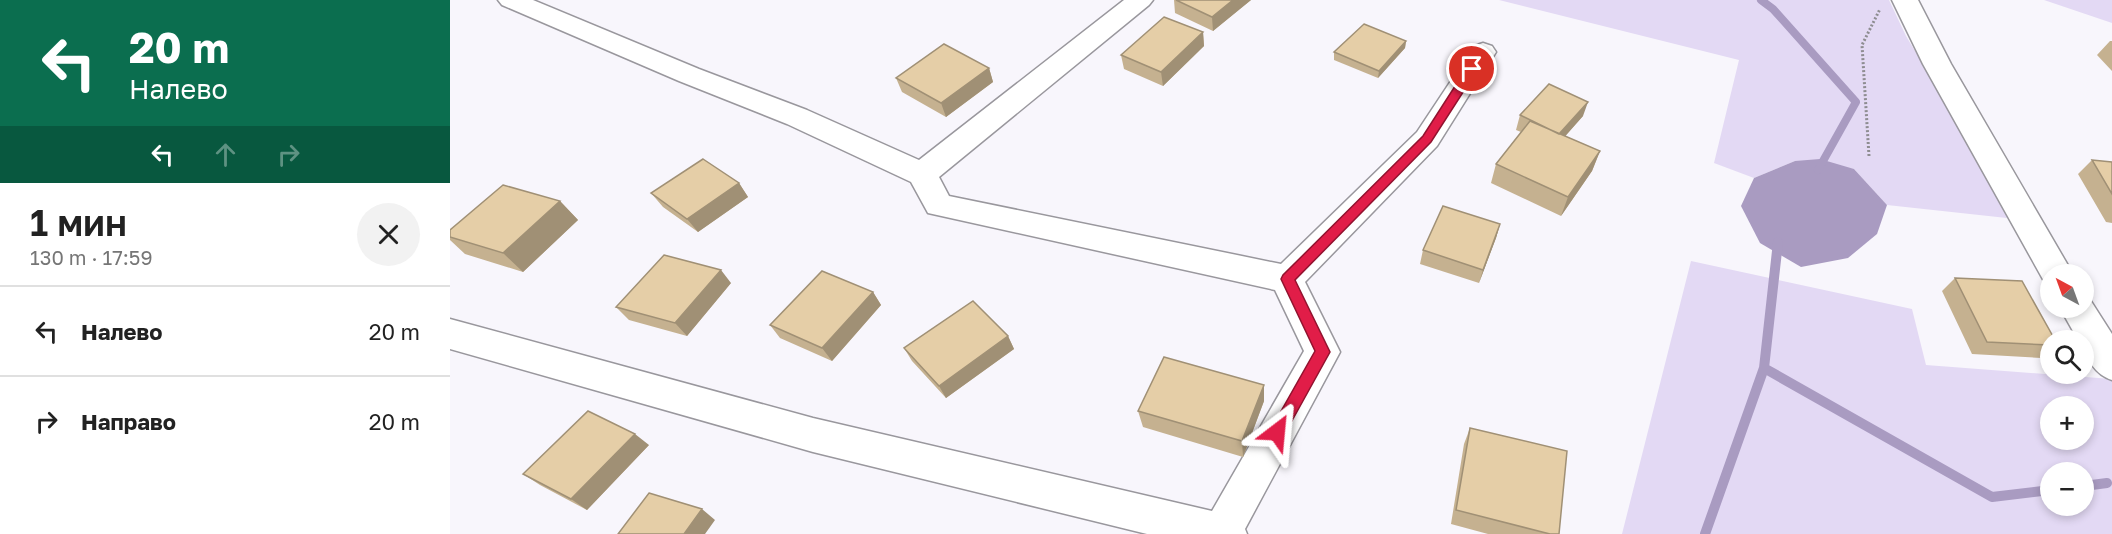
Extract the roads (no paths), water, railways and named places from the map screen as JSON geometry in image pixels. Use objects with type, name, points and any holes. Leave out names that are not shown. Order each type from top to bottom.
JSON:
[{"type":"street","points":[[511,0],[688,75],[797,117],[922,174],[939,205],[1287,279]]},
{"type":"street","points":[[922,174],[1140,0]]},
{"type":"street","points":[[1905,0],[1937,64],[2051,264]]},
{"type":"street","points":[[1287,279],[1427,139],[1483,51]]},
{"type":"street","points":[[450,334],[813,435],[1224,533],[1322,352],[1287,279]]},
{"type":"street","points":[[2083,318],[2112,366]]},
{"type":"waterway","points":[[1761,0],[1773,9],[1856,102],[1818,170]]},
{"type":"waterway","points":[[1764,368],[1778,242]]},
{"type":"waterway","points":[[1705,534],[1764,368]]},
{"type":"waterway","points":[[1764,368],[1992,497],[2040,491]]},
{"type":"waterway","points":[[2094,485],[2107,483]]}]
